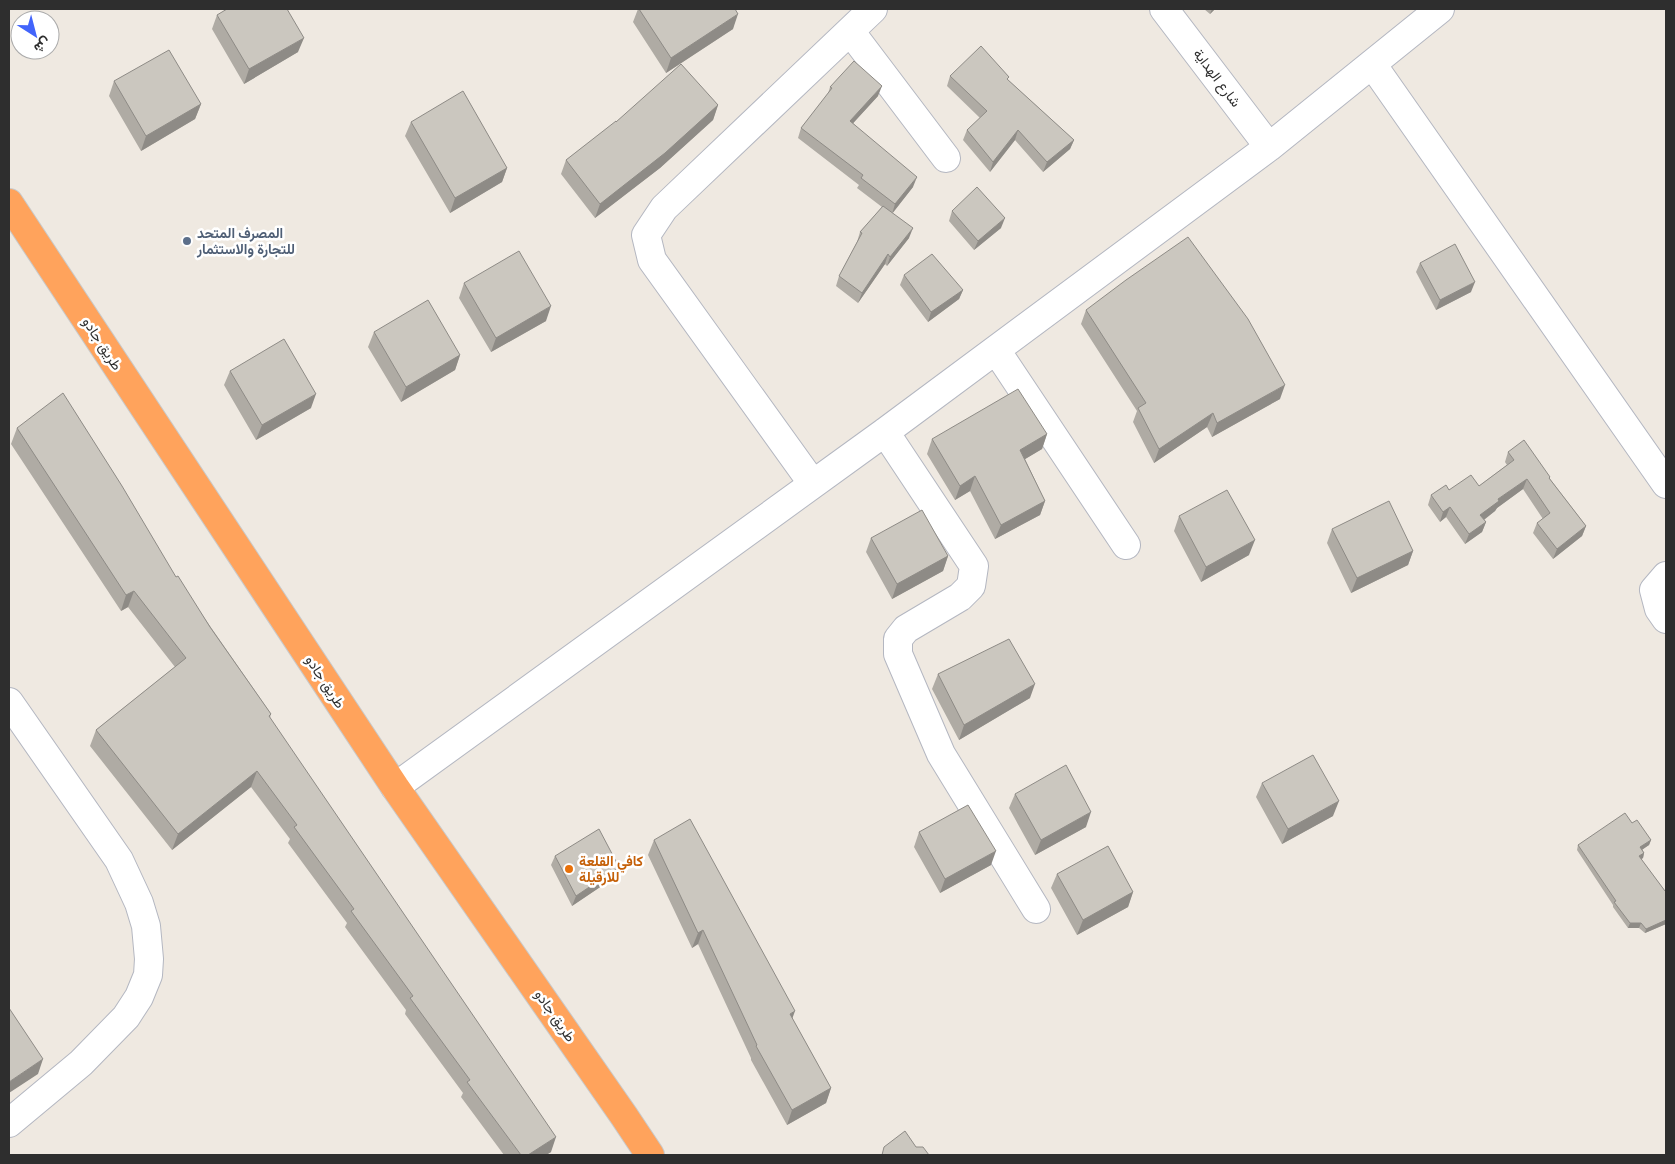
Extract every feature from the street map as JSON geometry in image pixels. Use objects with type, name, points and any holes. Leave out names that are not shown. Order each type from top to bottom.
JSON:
[{"type":"highway","name":"طريق جادو","points":[[9,203],[395,787],[650,1155]]},
{"type":"street","points":[[813,484],[652,260],[646,235],[664,208],[873,9]]},
{"type":"street","name":"شارع الهداية","points":[[1164,9],[1270,147]]},
{"type":"street","points":[[395,787],[885,432],[1270,147],[1440,9]]},
{"type":"street","points":[[850,31],[946,158]]},
{"type":"street","points":[[1372,64],[1666,484]]},
{"type":"street","points":[[996,350],[1126,546]]},
{"type":"street","points":[[885,432],[974,566],[971,586],[960,597],[906,629],[898,639],[898,654],[941,754],[1036,909]]},
{"type":"street","points":[[1666,576],[1654,590],[1659,609],[1666,619]]},
{"type":"street","points":[[9,702],[119,860],[139,903],[146,926],[149,959],[148,975],[126,1017],[81,1064],[9,1123]]},
{"type":"building","points":[[227,9],[287,9],[304,38],[249,69],[217,15]]},
{"type":"building","points":[[639,9],[735,9],[738,14],[671,58]]},
{"type":"building","points":[[981,46],[1009,77],[1007,79],[1074,140],[1047,162],[1018,130],[993,162],[967,130],[987,111],[950,76]]},
{"type":"building","points":[[169,50],[201,104],[146,136],[114,81]]},
{"type":"building","points":[[854,61],[882,86],[850,121],[917,177],[895,204],[861,178],[863,175],[801,128],[832,88],[830,87]]},
{"type":"building","points":[[681,64],[718,105],[665,153],[600,204],[566,160],[616,122]]},
{"type":"building","points":[[463,91],[507,168],[455,198],[411,122]]},
{"type":"building","points":[[977,187],[1005,218],[978,241],[952,211]]},
{"type":"building","points":[[883,206],[913,228],[890,257],[888,254],[862,293],[839,276],[862,233],[860,232]]},
{"type":"building","points":[[1188,237],[1248,319],[1285,385],[1217,423],[1213,413],[1159,449],[1138,408],[1146,403],[1086,310]]},
{"type":"building","points":[[1455,244],[1475,282],[1440,300],[1420,263]]},
{"type":"building","points":[[519,251],[551,306],[496,338],[464,283]]},
{"type":"building","points":[[932,254],[963,290],[931,312],[904,275]]},
{"type":"building","points":[[428,300],[460,355],[406,387],[374,332]]},
{"type":"building","points":[[284,339],[316,394],[262,425],[230,371]]},
{"type":"building","points":[[1018,389],[1047,434],[1020,450],[1045,501],[1001,525],[975,476],[960,486],[932,439]]},
{"type":"building","points":[[63,393],[122,486],[176,577],[178,576],[210,627],[271,714],[269,716],[556,1137],[528,1155],[521,1155],[467,1082],[470,1080],[410,998],[413,996],[351,911],[354,909],[294,827],[297,825],[257,771],[178,834],[96,730],[186,658],[134,591],[126,595],[17,428]]},
{"type":"building","points":[[1524,440],[1549,478],[1586,526],[1557,549],[1537,523],[1550,513],[1527,479],[1498,499],[1499,501],[1480,515],[1486,522],[1469,534],[1450,507],[1443,512],[1431,495],[1446,485],[1449,490],[1471,475],[1479,486],[1514,460],[1508,452]]},
{"type":"building","points":[[1227,490],[1255,540],[1206,567],[1179,516]]},
{"type":"building","points":[[1389,501],[1413,551],[1357,578],[1332,529]]},
{"type":"building","points":[[922,510],[948,556],[897,584],[871,538]]},
{"type":"building","points":[[1009,639],[1035,684],[964,725],[938,674]]},
{"type":"building","points":[[1313,755],[1339,801],[1288,829],[1262,783]]},
{"type":"building","points":[[1066,765],[1091,812],[1041,840],[1015,794]]},
{"type":"building","points":[[968,805],[996,851],[945,879],[919,832]]},
{"type":"building","points":[[1625,813],[1632,823],[1637,820],[1651,840],[1640,847],[1644,853],[1639,856],[1666,890],[1666,920],[1646,929],[1641,923],[1630,923],[1614,902],[1616,901],[1578,845]]},
{"type":"building","points":[[690,819],[795,1011],[790,1014],[831,1088],[792,1110],[756,1046],[703,930],[698,933],[654,840]]},
{"type":"building","points":[[599,829],[619,867],[576,896],[555,856]]},
{"type":"building","points":[[1108,846],[1133,892],[1083,920],[1057,874]]},
{"type":"building","points":[[9,1008],[43,1059],[9,1082]]},
{"type":"building","points":[[905,1131],[916,1147],[923,1147],[929,1155],[882,1155],[884,1147]]},
{"type":"place","name":"المصرف المتحد للتجارة والاستثمار","points":[[187,241]]},
{"type":"place","name":"كافي القلعة للارقيلة","points":[[569,869]]}]
